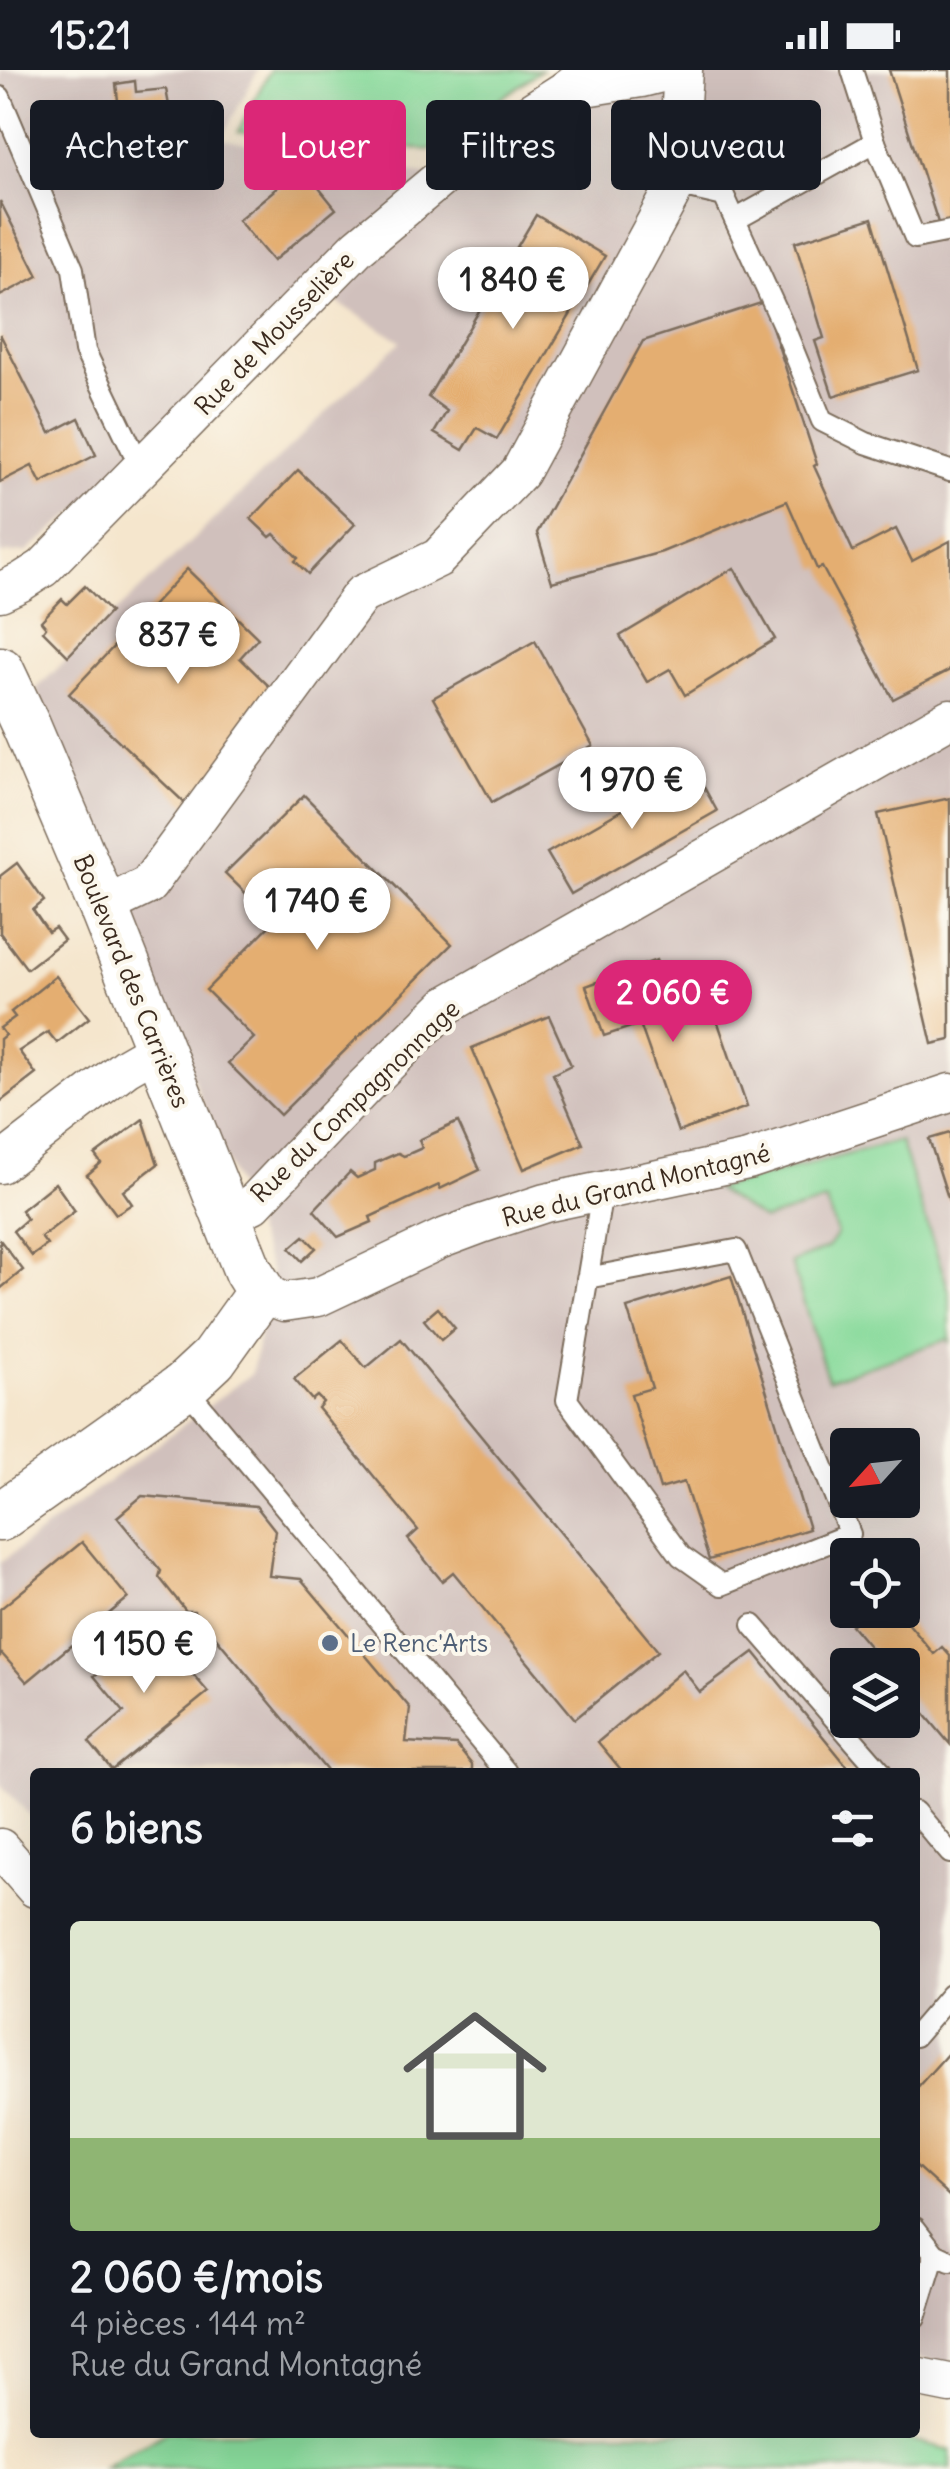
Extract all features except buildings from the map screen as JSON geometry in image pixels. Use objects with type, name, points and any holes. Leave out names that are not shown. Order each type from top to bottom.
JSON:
[{"type":"street","name":"Rue de Mousselière","points":[[0,592],[44,568],[358,247],[484,142],[578,80],[641,78],[673,70]]},
{"type":"street","points":[[681,100],[683,70]]},
{"type":"street","points":[[103,907],[148,884],[361,595],[438,558],[520,472],[673,190]]},
{"type":"street","name":"Boulevard des Carrières","points":[[0,670],[103,907],[248,1271],[260,1292]]},
{"type":"street","name":"Rue du Compagnonnage","points":[[227,1215],[253,1204],[447,1004],[950,718]]},
{"type":"street","points":[[0,1164],[126,1066],[159,1048]]},
{"type":"street","name":"Rue du Grand Montagné","points":[[260,1292],[284,1302],[318,1297],[481,1224],[544,1204],[748,1160],[950,1093]]},
{"type":"street","points":[[0,1517],[184,1386],[212,1359],[260,1292]]},
{"type":"street","points":[[0,1848],[30,1882]]},
{"type":"street","points":[[920,2378],[950,2384]]},
{"type":"lane","points":[[852,70],[875,142],[915,238],[950,230]]},
{"type":"lane","points":[[0,97],[73,269],[85,351],[141,468]]},
{"type":"lane","points":[[735,220],[875,142]]},
{"type":"lane","points":[[698,190],[724,196],[822,421],[866,443],[950,471]]},
{"type":"lane","points":[[587,1278],[736,1250],[850,1534],[722,1586],[681,1556],[566,1400],[587,1278],[602,1192]]},
{"type":"lane","points":[[184,1386],[503,1768]]},
{"type":"lane","points":[[753,1625],[877,1768]]},
{"type":"lane","points":[[920,1818],[950,1852]]},
{"type":"lane","points":[[920,2030],[950,1995]]},
{"type":"lane","points":[[920,2233],[943,2258],[920,2307]]},
{"type":"shaded area","points":[[0,70],[258,70],[224,133],[224,100],[30,100],[30,190],[224,190],[224,140],[244,143],[244,190],[406,190],[406,171],[426,174],[426,190],[591,190],[591,103],[621,85],[616,70],[950,70],[950,2365],[920,2358],[920,1768],[30,1768],[30,1816],[0,1784],[0,1563],[252,1373],[271,1271],[36,689],[401,341],[333,300],[27,552],[0,554]]},
{"type":"green space","points":[[270,70],[541,70],[499,100],[426,100],[426,150],[406,148],[406,100],[255,100]]},
{"type":"green space","points":[[900,1141],[950,1294],[950,1344],[948,1339],[828,1380],[791,1263],[827,1248],[837,1234],[826,1201],[763,1220],[715,1189]]},
{"type":"green space","points":[[157,2438],[903,2438],[950,2450],[950,2469],[105,2469]]},
{"type":"place","name":"Le Renc'Arts","points":[[330,1643]]}]
